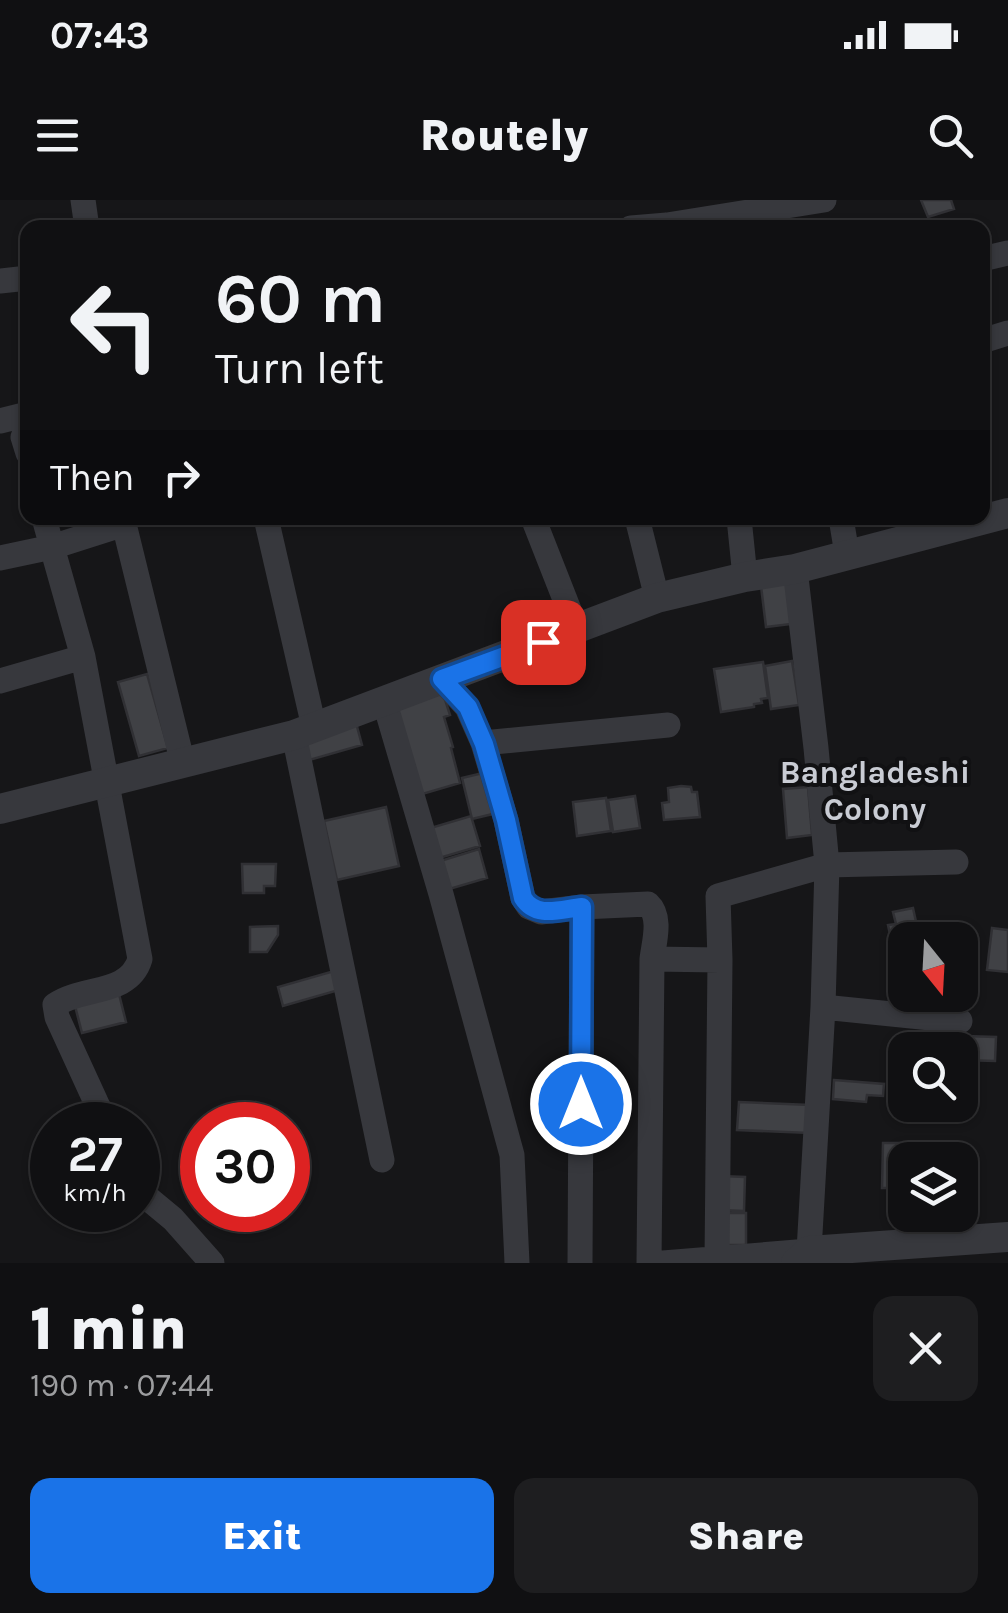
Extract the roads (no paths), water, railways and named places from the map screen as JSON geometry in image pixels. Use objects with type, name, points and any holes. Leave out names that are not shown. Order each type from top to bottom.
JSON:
[{"type":"street","points":[[665,217],[798,216],[824,200]]},
{"type":"street","points":[[46,525],[84,656],[140,959],[136,972],[124,982],[65,998],[56,1005],[57,1016],[96,1102]]},
{"type":"street","points":[[0,558],[121,525]]},
{"type":"street","points":[[124,525],[183,764]]},
{"type":"street","points":[[267,525],[332,908],[382,1160]]},
{"type":"street","points":[[536,525],[576,630]]},
{"type":"street","points":[[639,525],[657,598]]},
{"type":"street","points":[[740,525],[745,577]]},
{"type":"street","points":[[843,525],[846,554]]},
{"type":"street","points":[[0,809],[304,731],[657,598],[795,569],[961,525]]},
{"type":"street","points":[[795,569],[827,865],[824,1007],[803,1259]]},
{"type":"street","points":[[0,681],[84,656]]},
{"type":"street","points":[[442,679],[468,707],[484,744],[523,898],[529,907],[541,912],[648,904],[654,908],[649,1263]]},
{"type":"street","points":[[384,700],[442,894],[512,1155],[518,1263]]},
{"type":"street","points":[[484,744],[668,724]]},
{"type":"street","points":[[717,1259],[718,896],[827,865],[956,862]]},
{"type":"street","points":[[580,1263],[582,907]]},
{"type":"street","points":[[652,960],[720,960]]},
{"type":"street","points":[[824,1007],[960,1021]]},
{"type":"street","points":[[160,1208],[212,1263]]},
{"type":"street","points":[[663,1263],[803,1259],[1008,1237]]},
{"type":"district","name":"Bangladeshi Colony","points":[[875,790]]}]
